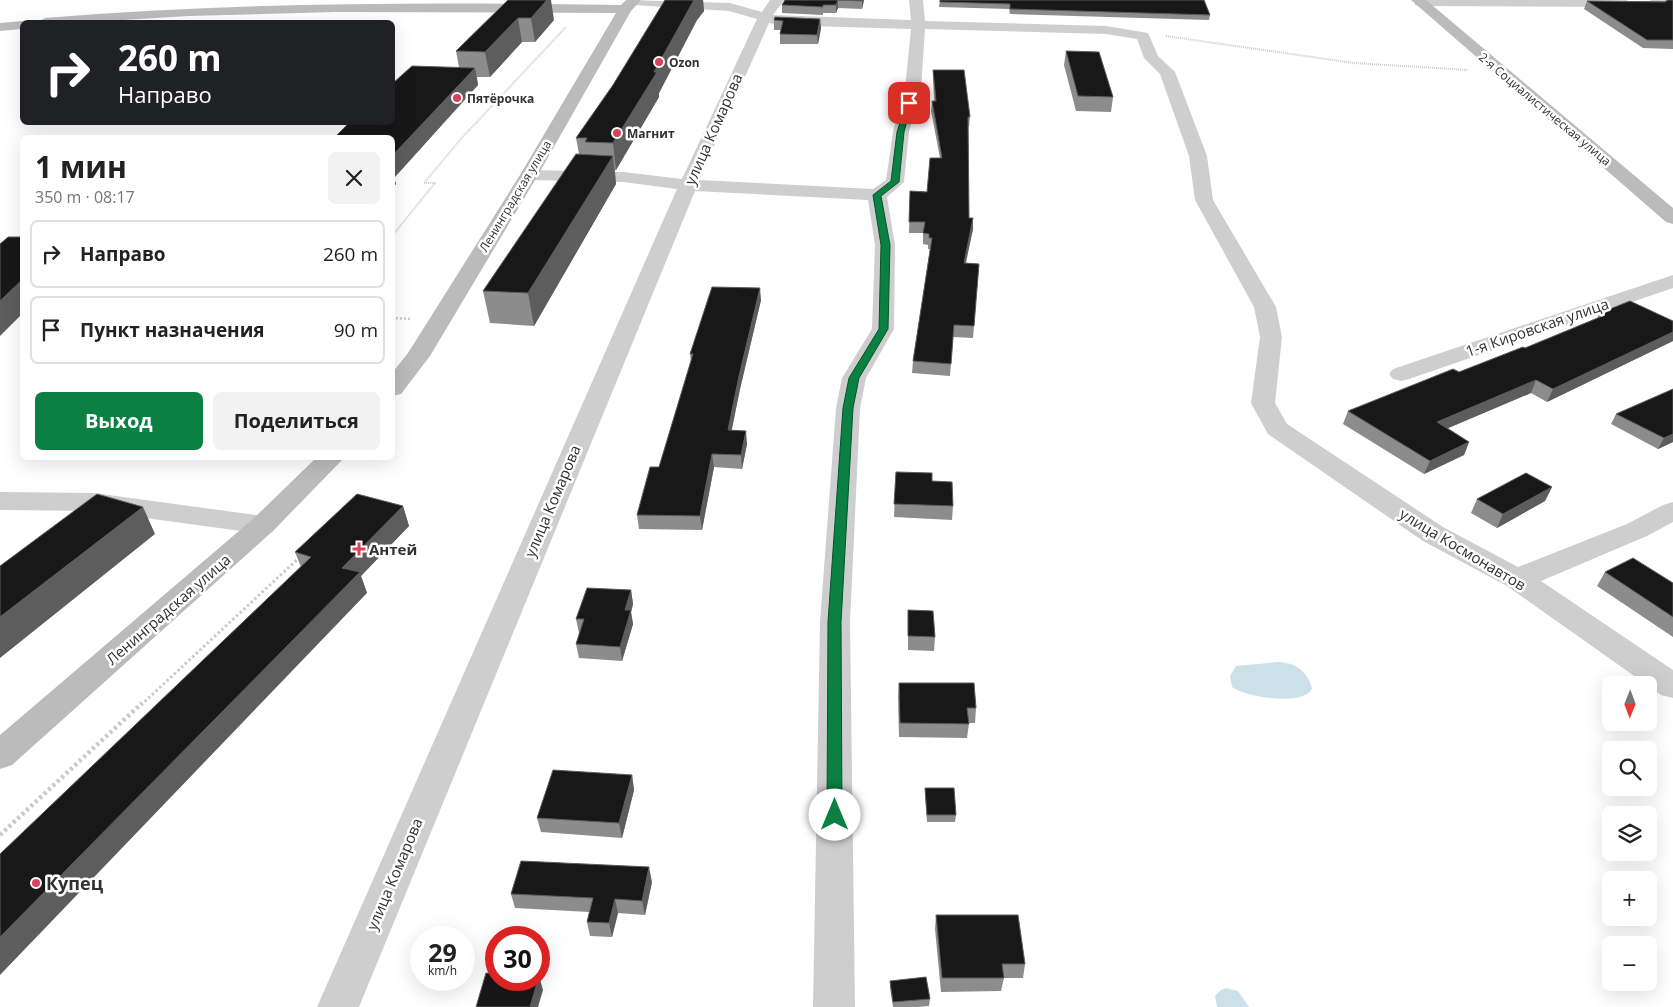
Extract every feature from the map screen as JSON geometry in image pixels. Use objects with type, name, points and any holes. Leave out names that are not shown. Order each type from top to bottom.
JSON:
[{"type":"street","points":[[529,175],[623,177],[688,185],[877,195],[895,182],[901,132],[913,89],[918,24],[916,0]]},
{"type":"street","points":[[1419,1],[1654,4]]},
{"type":"street","name":"2-я Социалистическая улица","points":[[1419,1],[1498,70],[1672,215]]},
{"type":"street","points":[[70,20],[248,10],[443,6],[584,9],[631,4],[770,9],[778,21],[918,24]]},
{"type":"street","name":"Ленинградская улица","points":[[395,386],[418,356],[631,4]]},
{"type":"street","name":"улица Комарова","points":[[338,1007],[688,185],[770,9]]},
{"type":"street","name":"улица Космонавтов","points":[[918,24],[1106,30],[1138,33],[1144,36],[1151,58],[1167,72],[1198,156],[1204,200],[1214,221],[1240,258],[1265,307],[1271,336],[1263,403],[1277,429],[1433,534],[1517,579],[1673,686]]},
{"type":"street","points":[[0,28],[20,25]]},
{"type":"street","points":[[834,1007],[834,622],[848,408],[854,378],[883,329],[885,245],[877,195]]},
{"type":"street","name":"1-я Кировская улица","points":[[1401,374],[1673,281]]},
{"type":"street","name":"Ленинградская улица","points":[[0,756],[263,525],[329,460]]},
{"type":"street","points":[[0,501],[94,502],[263,525]]},
{"type":"street","points":[[1517,579],[1637,530],[1673,511]]},
{"type":"path","points":[[395,232],[435,183],[424,182],[460,140],[584,9]]},
{"type":"path","points":[[1164,36],[1402,67],[1433,70],[1498,70]]},
{"type":"path","points":[[0,835],[307,551]]},
{"type":"water","points":[[1279,662],[1296,666],[1304,673],[1312,688],[1307,694],[1287,699],[1261,697],[1232,687],[1230,676],[1236,666]]},
{"type":"water","points":[[1226,988],[1238,991],[1249,1007],[1217,1007],[1215,996]]},
{"type":"building","points":[[508,0],[547,0],[531,18],[518,18],[485,52],[456,51]]},
{"type":"building","points":[[665,0],[694,0],[654,72],[657,72],[613,143],[585,142],[587,138],[576,138],[613,85]]},
{"type":"building","points":[[785,0],[838,0],[836,5],[823,5],[823,7],[782,5]]},
{"type":"building","points":[[940,0],[1204,0],[1210,15],[1010,9],[1010,4],[940,2]]},
{"type":"building","points":[[1673,0],[1673,40],[1647,40],[1587,1],[1665,2]]},
{"type":"building","points":[[775,17],[820,19],[817,35],[780,34],[783,21],[774,20]]},
{"type":"building","points":[[1066,51],[1099,52],[1113,97],[1078,96]]},
{"type":"building","points":[[412,66],[475,68],[395,153],[395,135],[337,135],[347,125],[395,125],[395,81]]},
{"type":"building","points":[[933,70],[964,70],[970,117],[968,117],[969,218],[973,218],[964,263],[979,264],[974,326],[954,325],[951,364],[913,361],[932,238],[929,238],[929,234],[923,233],[925,222],[909,222],[910,191],[927,192],[930,158],[942,158],[932,101],[936,101]]},
{"type":"building","points":[[576,154],[613,156],[528,293],[483,291]]},
{"type":"building","points":[[8,237],[20,237],[20,282],[0,301],[0,244]]},
{"type":"building","points":[[712,287],[760,288],[728,430],[746,431],[741,455],[712,454],[700,516],[637,515],[650,467],[659,467],[693,354],[690,354]]},
{"type":"building","points":[[1630,301],[1673,321],[1673,332],[1553,389],[1536,380],[1437,422],[1469,442],[1430,461],[1348,411],[1453,369],[1459,372],[1523,347],[1525,348],[1605,315],[1600,313]]},
{"type":"building","points":[[1673,389],[1673,434],[1664,438],[1616,414]]},
{"type":"building","points":[[896,472],[932,473],[932,481],[952,482],[953,506],[894,504]]},
{"type":"building","points":[[1526,473],[1552,487],[1503,514],[1477,499]]},
{"type":"building","points":[[97,494],[143,507],[0,617],[0,566]]},
{"type":"building","points":[[357,494],[403,506],[342,568],[360,572],[0,937],[0,854],[311,557],[295,552]]},
{"type":"building","points":[[1633,558],[1673,583],[1673,617],[1605,572]]},
{"type":"building","points":[[587,588],[631,590],[625,610],[631,610],[620,647],[576,644],[584,619],[576,619]]},
{"type":"building","points":[[908,610],[933,611],[935,637],[908,636]]},
{"type":"building","points":[[899,683],[974,683],[976,708],[967,708],[969,724],[900,723]]},
{"type":"building","points":[[553,770],[632,775],[619,823],[537,818]]},
{"type":"building","points":[[925,788],[954,788],[956,815],[927,815]]},
{"type":"building","points":[[521,861],[649,867],[642,901],[615,899],[609,923],[587,922],[593,898],[511,894]]},
{"type":"building","points":[[936,915],[1018,915],[1025,964],[1002,964],[1004,978],[942,978]]},
{"type":"building","points":[[485,976],[485,991],[535,991],[530,1007],[476,1007]]},
{"type":"building","points":[[926,977],[930,999],[893,1002],[890,981]]},
{"type":"place","name":"Ozon","points":[[659,62]]},
{"type":"place","name":"Пятёрочка","points":[[457,98]]},
{"type":"place","name":"Магнит","points":[[617,133]]},
{"type":"place","name":"Антей","points":[[359,549]]},
{"type":"place","name":"Купец","points":[[36,883]]},
{"type":"route","points":[[835,815],[834,622],[848,408],[854,378],[883,329],[885,245],[877,195],[895,182],[901,132],[909,103]]}]
